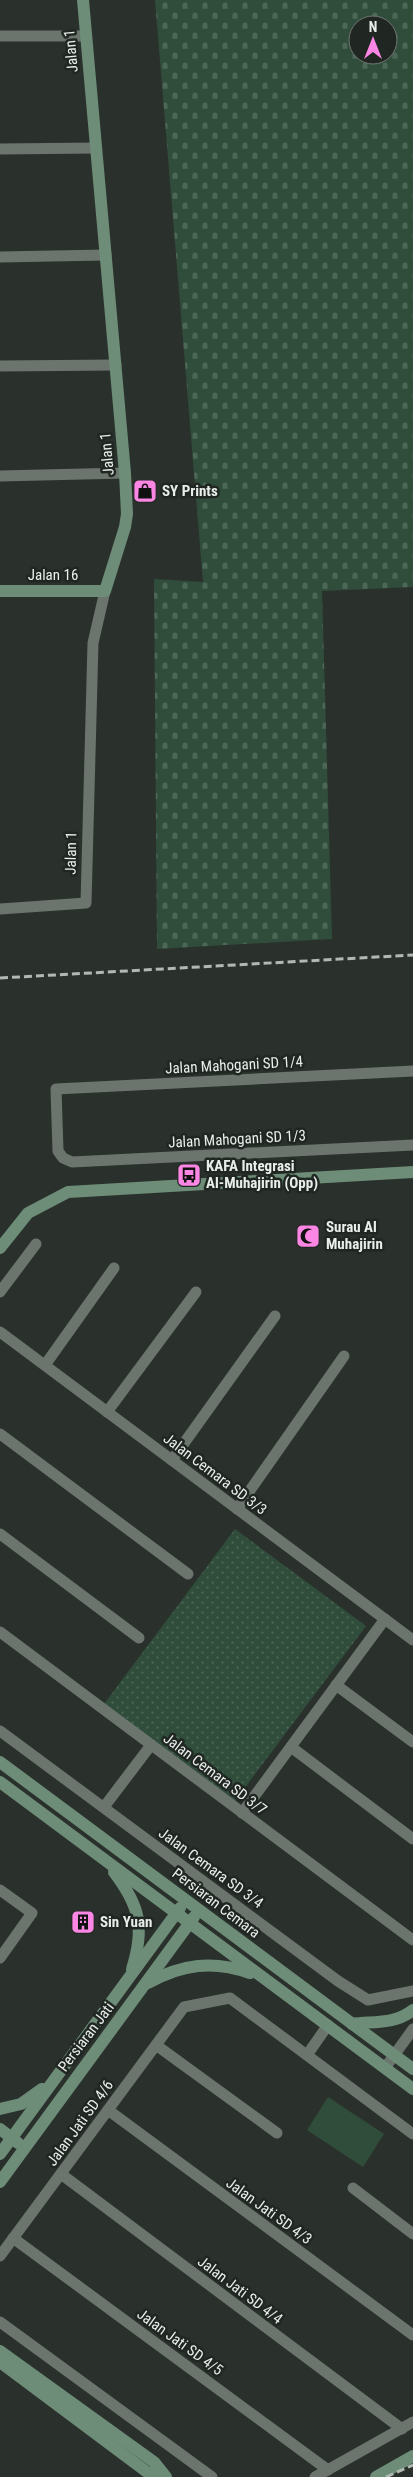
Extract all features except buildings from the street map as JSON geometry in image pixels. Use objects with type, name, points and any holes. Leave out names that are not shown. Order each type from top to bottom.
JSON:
[{"type":"main road","name":"Jalan 1","points":[[83,0],[116,365],[127,514],[125,527],[105,592]]},
{"type":"main road","name":"Jalan 16","points":[[0,591],[105,592]]},
{"type":"main road","points":[[0,1248],[28,1213],[68,1192],[413,1172]]},
{"type":"main road","name":"Persiaran Cemara","points":[[0,1762],[413,2069]]},
{"type":"main road","name":"Persiaran Cemara","points":[[0,1782],[413,2089]]},
{"type":"main road","points":[[104,1860],[131,1894],[137,1908],[138,1944],[130,1976]]},
{"type":"main road","name":"Persiaran Jati","points":[[1,2151],[185,1901]]},
{"type":"main road","name":"Persiaran Jati","points":[[0,2182],[14,2160],[199,1911]]},
{"type":"main road","points":[[144,1986],[175,1970],[195,1965],[231,1966],[262,1977]]},
{"type":"main road","points":[[352,2024],[385,2022],[401,2017],[413,2010]]},
{"type":"main road","points":[[0,2108],[21,2104],[55,2078]]},
{"type":"main road","points":[[0,2129],[24,2147]]},
{"type":"main road","points":[[1,2151],[14,2160]]},
{"type":"main road","points":[[0,2351],[154,2462],[166,2477]]},
{"type":"main road","points":[[0,2362],[147,2472],[158,2477]]},
{"type":"main road","points":[[376,2477],[413,2456]]},
{"type":"street","points":[[0,36],[86,36]]},
{"type":"street","points":[[0,149],[96,148]]},
{"type":"street","points":[[0,257],[106,255]]},
{"type":"street","points":[[0,366],[116,365]]},
{"type":"street","points":[[0,476],[125,473]]},
{"type":"street","name":"Jalan 1","points":[[0,909],[86,903],[93,643],[105,592]]},
{"type":"street","name":"Jalan Mahogani SD 1/4","points":[[63,1158],[58,1151],[56,1089],[413,1071]]},
{"type":"street","name":"Jalan Mahogani SD 1/3","points":[[63,1158],[72,1162],[413,1145]]},
{"type":"street","points":[[0,1292],[36,1244]]},
{"type":"street","points":[[44,1365],[114,1268]]},
{"type":"street","points":[[107,1412],[196,1292]]},
{"type":"street","points":[[172,1460],[275,1316]]},
{"type":"street","name":"Jalan Cemara SD 3/3","points":[[0,1332],[413,1640]]},
{"type":"street","points":[[237,1509],[344,1356]]},
{"type":"street","points":[[0,1434],[188,1574]]},
{"type":"street","points":[[0,1534],[139,1638]]},
{"type":"street","points":[[242,1813],[385,1619]]},
{"type":"street","name":"Jalan Cemara SD 3/7","points":[[0,1632],[413,1940]]},
{"type":"street","points":[[336,1685],[413,1742]]},
{"type":"street","name":"Jalan Cemara SD 3/4","points":[[0,1731],[338,1981],[368,2000],[413,1991]]},
{"type":"street","points":[[104,1808],[151,1745]]},
{"type":"street","points":[[291,1747],[413,1839]]},
{"type":"street","points":[[0,1890],[32,1913],[0,1958]]},
{"type":"street","name":"Jalan Jati SD 4/6","points":[[0,2256],[184,2007],[230,1998],[307,2055]]},
{"type":"street","points":[[328,2026],[307,2055],[413,2134]]},
{"type":"street","points":[[385,2068],[413,2029]]},
{"type":"street","points":[[156,2045],[277,2133]]},
{"type":"street","name":"Jalan Jati SD 4/3","points":[[108,2110],[413,2335]]},
{"type":"street","name":"Jalan Jati SD 4/4","points":[[61,2174],[402,2429]]},
{"type":"street","points":[[353,2188],[413,2234]]},
{"type":"street","name":"Jalan Jati SD 4/5","points":[[13,2238],[328,2470]]},
{"type":"street","points":[[0,2322],[212,2477]]},
{"type":"street","points":[[315,2477],[413,2422]]},
{"type":"green space","points":[[155,0],[413,0],[413,587],[322,591],[332,939],[157,949],[154,579],[203,582]]},
{"type":"green space","points":[[235,1529],[366,1626],[235,1801],[104,1704]]},
{"type":"green space","points":[[328,2097],[384,2134],[363,2167],[307,2130]]},
{"type":"railway","points":[[0,978],[413,955]]},
{"type":"railway","points":[[386,2477],[413,2465]]},
{"type":"place","name":"SY Prints","points":[[145,491]]},
{"type":"place","name":"KAFA Integrasi Al-Muhajirin (Opp)","points":[[189,1175]]},
{"type":"place","name":"Surau Al Muhajirin","points":[[308,1236]]},
{"type":"place","name":"Sin Yuan","points":[[83,1922]]}]
